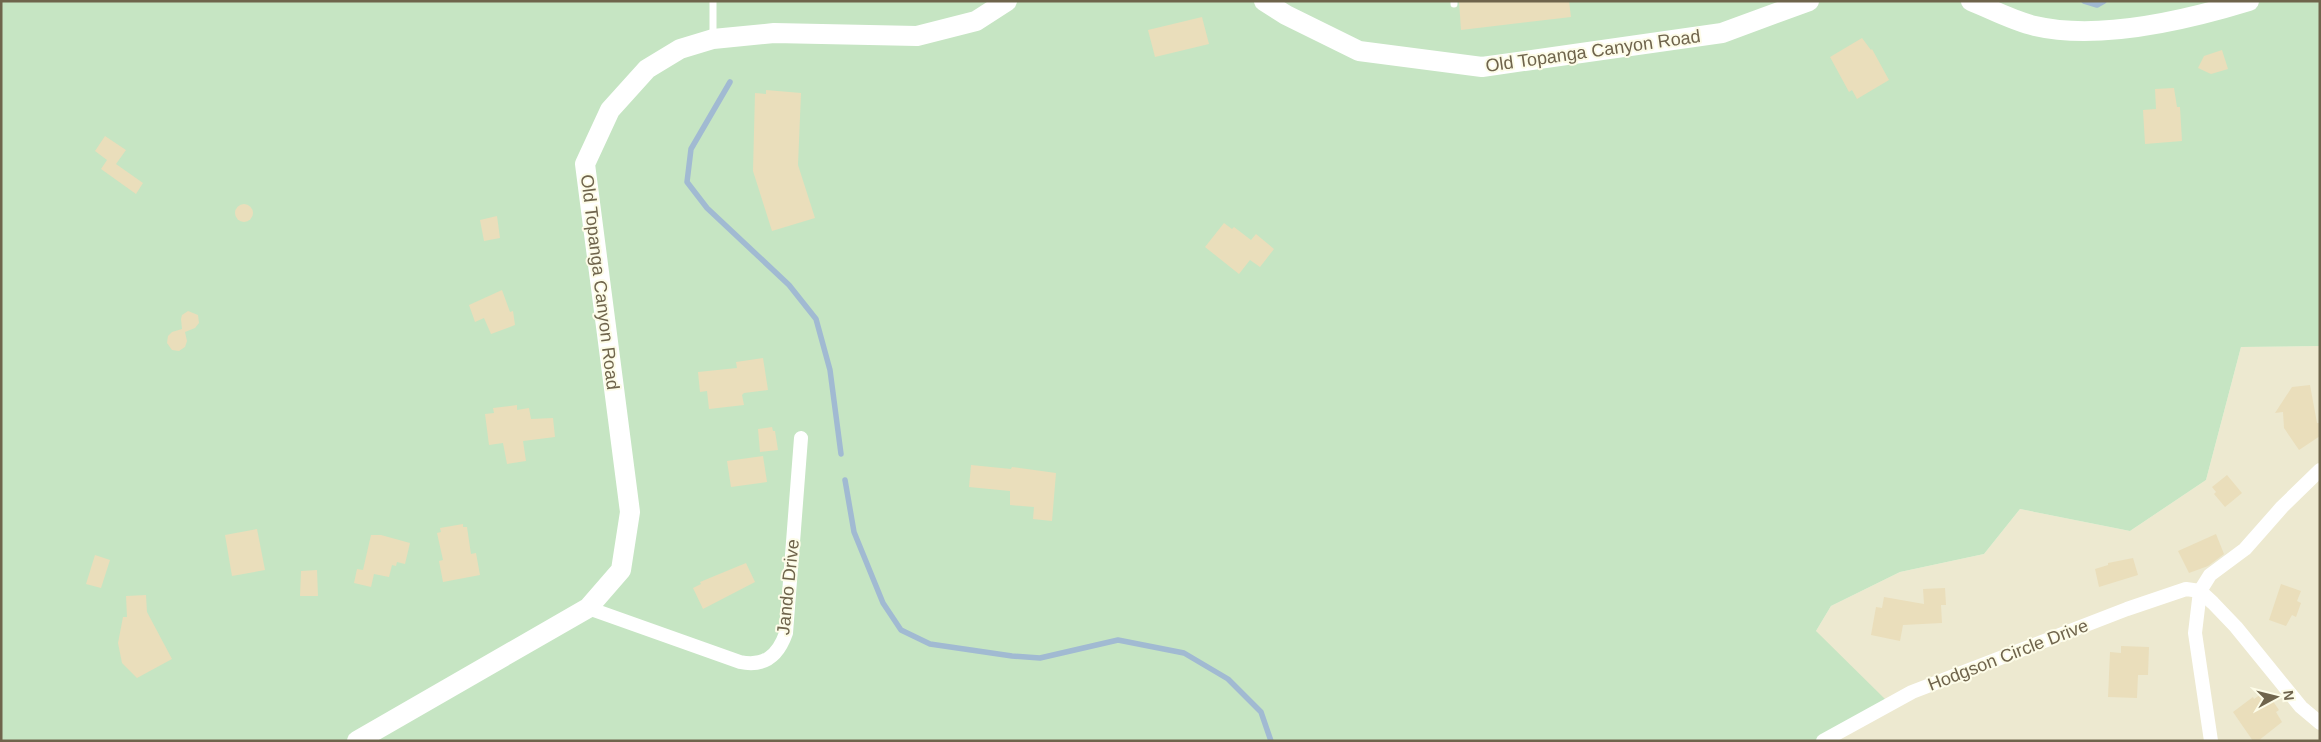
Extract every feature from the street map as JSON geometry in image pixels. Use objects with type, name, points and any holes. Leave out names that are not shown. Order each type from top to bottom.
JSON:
[{"type":"main road","name":"Old Topanga Canyon Road","points":[[357,741],[588,608],[621,570],[630,512],[585,164],[610,110],[647,69],[680,49],[713,39],[774,33],[917,36],[976,21],[1007,1]]},
{"type":"main road","name":"Old Topanga Canyon Road","points":[[1264,1],[1286,15],[1359,50],[1482,67],[1722,33],[1809,1]]},
{"type":"main road","points":[[1971,1],[2034,26],[2074,33],[2144,26],[2216,11],[2249,1]]},
{"type":"street","name":"Jando Drive","points":[[588,608],[740,662],[750,664],[769,660],[782,645],[786,633],[801,438]]},
{"type":"street","points":[[2211,741],[2195,633],[2200,591],[2210,575],[2245,549],[2282,507],[2320,470]]},
{"type":"street","name":"Hodgson Circle Drive","points":[[1823,741],[1912,692],[2127,609],[2186,589],[2200,591]]},
{"type":"street","points":[[2200,591],[2236,626],[2301,707],[2320,723]]},
{"type":"lane","points":[[713,1],[713,39]]},
{"type":"shaded area","points":[[2320,346],[2320,741],[1829,741],[1816,631],[1831,606],[1900,572],[1984,554],[2020,509],[2130,531],[2206,480],[2241,347]]},
{"type":"green space","points":[[1,1],[2320,1],[2320,346],[2241,347],[2206,480],[2130,531],[2020,509],[1984,554],[1900,572],[1831,606],[1816,631],[1886,700],[1829,741],[1,741]]},
{"type":"building","points":[[1459,1],[1569,1],[1571,17],[1461,30]]},
{"type":"building","points":[[1202,17],[1209,44],[1155,57],[1148,30]]},
{"type":"building","points":[[1862,38],[1872,49],[1889,80],[1857,99],[1852,90],[1849,92],[1830,57]]},
{"type":"building","points":[[2222,50],[2228,69],[2211,74],[2198,68],[2204,56]]},
{"type":"building","points":[[2174,88],[2177,107],[2180,107],[2182,141],[2145,144],[2143,110],[2156,109],[2155,89]]},
{"type":"building","points":[[766,90],[801,93],[798,165],[815,218],[772,231],[753,171],[755,93],[766,94]]},
{"type":"building","points":[[105,136],[126,150],[116,164],[143,183],[136,194],[101,169],[107,160],[95,151]]},
{"type":"building","points":[[240,204],[248,204],[253,209],[251,220],[240,222],[235,217],[235,209]]},
{"type":"building","points":[[497,216],[500,238],[484,241],[480,220]]},
{"type":"building","points":[[1224,223],[1232,229],[1234,227],[1251,240],[1256,234],[1274,249],[1260,267],[1250,260],[1239,274],[1205,247]]},
{"type":"building","points":[[502,290],[510,312],[513,311],[515,325],[491,334],[484,318],[475,322],[469,305]]},
{"type":"building","points":[[188,311],[198,315],[199,323],[195,328],[185,332],[187,341],[185,347],[179,351],[172,350],[167,343],[168,336],[172,332],[182,329],[182,315]]},
{"type":"building","points":[[763,358],[768,390],[744,393],[742,395],[744,405],[709,409],[707,391],[700,392],[698,372],[737,368],[736,362]]},
{"type":"building","points":[[2310,385],[2317,423],[2320,423],[2320,436],[2299,450],[2284,428],[2283,412],[2275,413],[2292,387]]},
{"type":"building","points":[[517,405],[517,410],[529,408],[531,419],[553,418],[555,437],[523,441],[526,461],[507,464],[503,443],[489,445],[485,414],[494,413],[493,408]]},
{"type":"building","points":[[772,427],[773,431],[775,431],[778,450],[760,452],[758,429]]},
{"type":"building","points":[[763,456],[767,482],[731,487],[727,461]]},
{"type":"building","points":[[971,465],[1011,469],[1012,467],[1056,473],[1052,521],[1033,519],[1034,507],[1010,505],[1010,491],[969,487]]},
{"type":"building","points":[[2227,475],[2242,493],[2225,507],[2214,494],[2216,492],[2212,487]]},
{"type":"building","points":[[463,524],[463,527],[467,527],[471,554],[476,553],[480,575],[443,582],[439,561],[443,560],[437,533],[441,532],[440,528]]},
{"type":"building","points":[[257,529],[265,570],[232,576],[225,535]]},
{"type":"building","points":[[2216,534],[2224,554],[2208,566],[2189,573],[2178,551]]},
{"type":"building","points":[[371,535],[381,535],[410,543],[405,564],[397,562],[396,566],[392,565],[389,577],[374,574],[371,587],[354,583],[357,569],[363,570]]},
{"type":"building","points":[[95,555],[110,560],[101,588],[86,584]]},
{"type":"building","points":[[2133,558],[2138,575],[2099,587],[2095,569],[2108,565],[2108,563]]},
{"type":"building","points":[[746,563],[755,582],[703,609],[693,588],[701,584],[700,582]]},
{"type":"building","points":[[317,570],[318,596],[300,596],[301,571]]},
{"type":"building","points":[[2281,584],[2301,591],[2297,601],[2301,603],[2296,617],[2292,615],[2286,626],[2269,620]]},
{"type":"building","points":[[1945,588],[1946,605],[1941,605],[1942,623],[1903,625],[1900,641],[1871,635],[1876,607],[1882,608],[1884,597],[1924,604],[1923,589]]},
{"type":"building","points":[[146,595],[147,612],[172,659],[137,678],[122,663],[118,643],[123,617],[127,617],[126,596]]},
{"type":"building","points":[[2121,646],[2149,647],[2148,675],[2138,675],[2137,698],[2108,697],[2110,652],[2121,653]]},
{"type":"building","points":[[2266,691],[2279,710],[2276,712],[2282,722],[2258,741],[2253,741],[2233,712],[2253,697],[2254,699]]},
{"type":"waterway","points":[[2084,1],[2097,5],[2104,1]]},
{"type":"waterway","points":[[730,82],[691,149],[687,182],[707,208],[789,285],[816,319],[830,370],[841,454]]},
{"type":"waterway","points":[[845,480],[854,532],[883,603],[901,630],[930,644],[1012,656],[1040,658],[1118,640],[1184,653],[1228,679],[1261,712],[1271,741]]}]
